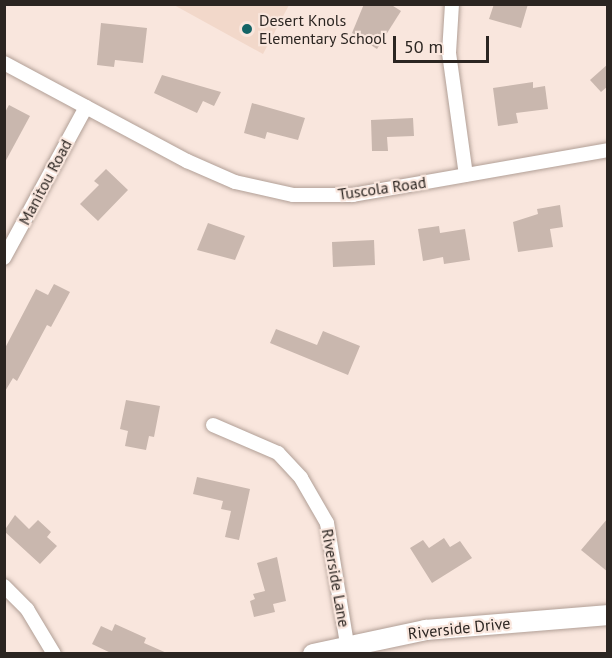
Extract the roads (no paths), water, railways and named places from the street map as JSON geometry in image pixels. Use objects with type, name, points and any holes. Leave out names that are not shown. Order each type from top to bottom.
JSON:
[{"type":"street","points":[[452,4],[449,53],[465,175]]},
{"type":"street","name":"Tuscola Road","points":[[4,63],[235,182],[293,195],[353,195],[608,150]]},
{"type":"street","name":"Manitou Road","points":[[4,258],[86,107]]},
{"type":"street","name":"Riverside Lane","points":[[213,425],[278,453],[301,478],[327,523],[347,644]]},
{"type":"street","points":[[4,586],[27,609],[54,654]]},
{"type":"street","name":"Riverside Drive","points":[[313,654],[347,644],[426,630],[608,615]]},
{"type":"place","name":"Desert Knols Elementary School","points":[[247,29]]}]
